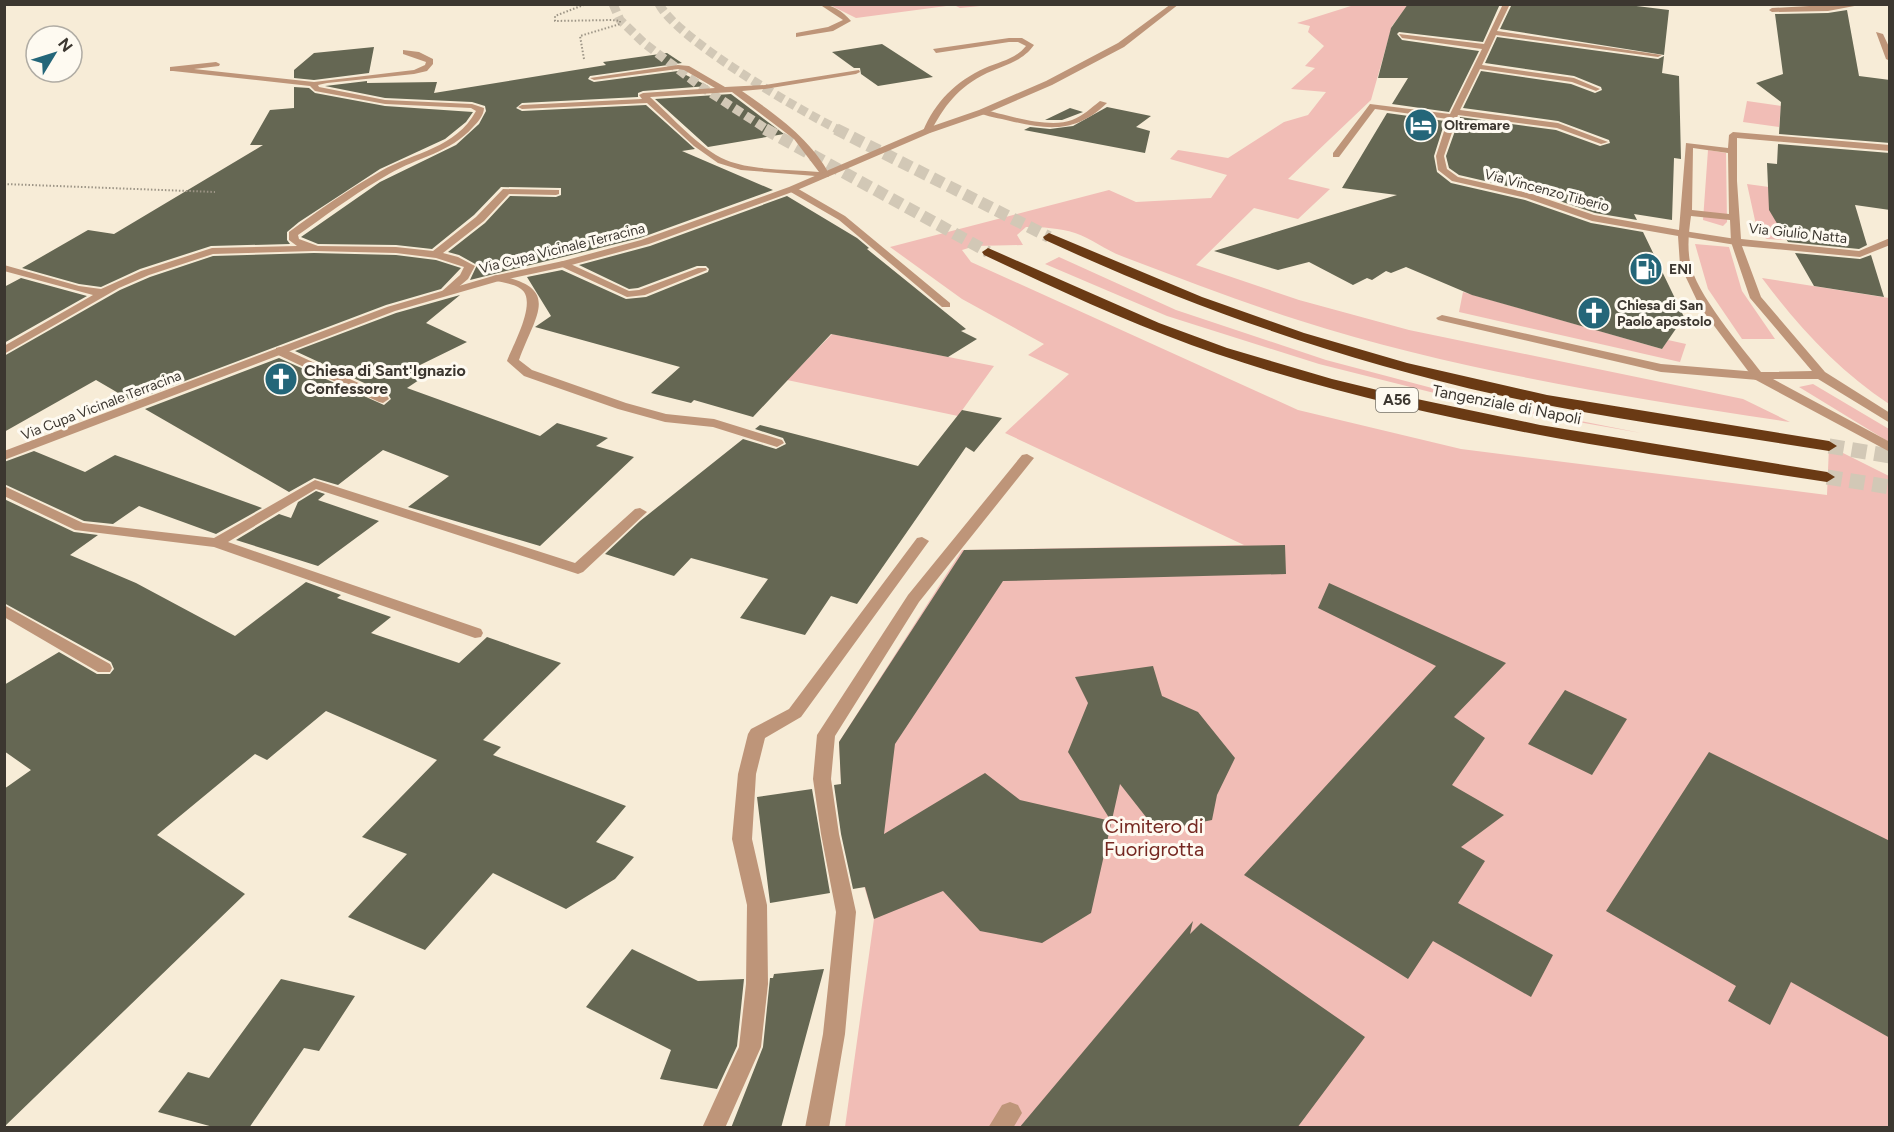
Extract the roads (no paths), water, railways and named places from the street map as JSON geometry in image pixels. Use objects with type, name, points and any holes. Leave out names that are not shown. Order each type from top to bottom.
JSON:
[{"type":"highway","name":"Tangenziale di Napoli","points":[[1049,237],[1125,273],[1234,315],[1344,351],[1456,380],[1592,407],[1829,446]]},
{"type":"highway","name":"Tangenziale di Napoli","points":[[988,252],[1067,290],[1158,328],[1256,362],[1374,396],[1597,441],[1827,477]]},
{"type":"street","points":[[799,34],[830,29],[847,21],[822,4]]},
{"type":"street","name":"Via Cupa Vicinale Terracina","points":[[4,456],[391,309],[497,278],[564,264],[645,242],[792,189],[927,131],[982,112],[1040,87],[1121,45],[1176,4]]},
{"type":"street","name":"Via Vincenzo Tiberio","points":[[1507,4],[1454,115],[1440,156],[1443,170],[1455,179],[1529,196],[1592,218],[1736,242]]},
{"type":"street","points":[[1772,10],[1828,9],[1862,4]]},
{"type":"street","points":[[1494,33],[1658,55]]},
{"type":"street","points":[[1879,34],[1890,59]]},
{"type":"street","points":[[1402,36],[1486,47]]},
{"type":"street","points":[[927,131],[932,116],[952,92],[980,73],[1013,61],[1030,45],[1019,40],[1009,40],[936,51]]},
{"type":"street","points":[[216,64],[173,69],[314,84],[414,72],[426,69],[429,65],[430,61],[425,58],[406,52]]},
{"type":"street","points":[[1476,66],[1574,80],[1596,89]]},
{"type":"street","points":[[594,78],[678,67],[686,68],[724,90]]},
{"type":"street","points":[[734,89],[796,137],[817,158],[825,175],[741,168],[721,161],[697,144],[643,95],[724,90],[734,89],[765,87],[856,72]]},
{"type":"street","points":[[314,84],[315,88],[384,102],[472,106],[481,110],[451,144],[435,154],[389,170],[328,208],[293,234],[294,240],[304,246],[318,249]]},
{"type":"street","points":[[522,107],[647,101]]},
{"type":"street","points":[[982,112],[1048,124],[1069,124],[1103,103]]},
{"type":"street","points":[[1336,155],[1373,106],[1558,126],[1604,142]]},
{"type":"street","points":[[1890,148],[1733,135],[1736,242],[1756,298],[1821,375],[1890,419]]},
{"type":"street","points":[[1733,151],[1689,144],[1684,234],[1685,265],[1706,307],[1758,376],[1890,448]]},
{"type":"street","points":[[792,189],[842,219],[946,305]]},
{"type":"street","points":[[434,255],[480,219],[506,190],[556,192]]},
{"type":"street","points":[[1687,212],[1734,218]]},
{"type":"street","name":"Via Giulio Natta","points":[[1736,242],[1860,254],[1890,241]]},
{"type":"street","points":[[4,351],[104,293],[145,273],[212,251],[318,249],[406,251],[459,260],[470,266],[464,277],[445,293]]},
{"type":"street","points":[[564,264],[627,294],[641,293],[702,270]]},
{"type":"street","points":[[4,268],[78,289],[104,293]]},
{"type":"street","points":[[497,278],[516,280],[527,286],[534,300],[531,321],[518,343],[513,361],[528,373],[622,406],[665,418],[714,423],[777,443]]},
{"type":"street","points":[[1442,318],[1661,368],[1758,376],[1821,375]]},
{"type":"street","points":[[280,351],[383,399]]},
{"type":"street","points":[[817,1128],[834,1034],[846,912],[830,834],[822,779],[826,735],[913,599],[1027,458]]},
{"type":"street","points":[[216,543],[315,484],[578,569],[640,512]]},
{"type":"street","points":[[4,490],[80,526],[216,543],[475,633]]},
{"type":"street","points":[[713,1128],[750,1047],[757,984],[757,905],[742,839],[747,774],[758,734],[795,713],[922,541]]},
{"type":"street","points":[[4,610],[104,668]]},
{"type":"tunnel","points":[[613,4],[620,20],[644,43],[700,86],[768,130]]},
{"type":"tunnel","points":[[659,4],[671,19],[690,36],[741,73],[839,130]]},
{"type":"tunnel","points":[[765,129],[988,252]]},
{"type":"tunnel","points":[[836,129],[1049,237]]},
{"type":"tunnel","points":[[1829,446],[1890,456]]},
{"type":"tunnel","points":[[1827,477],[1890,487]]},
{"type":"place","name":"Oltremare","points":[[1421,125]]},
{"type":"place","name":"ENI","points":[[1646,269]]},
{"type":"place","name":"Chiesa di San Paolo apostolo","points":[[1594,313]]},
{"type":"place","name":"Chiesa di Sant'Ignazio Confessore","points":[[281,379]]},
{"type":"park label","name":"Cimitero di Fuorigrotta","points":[[1154,838]]}]
